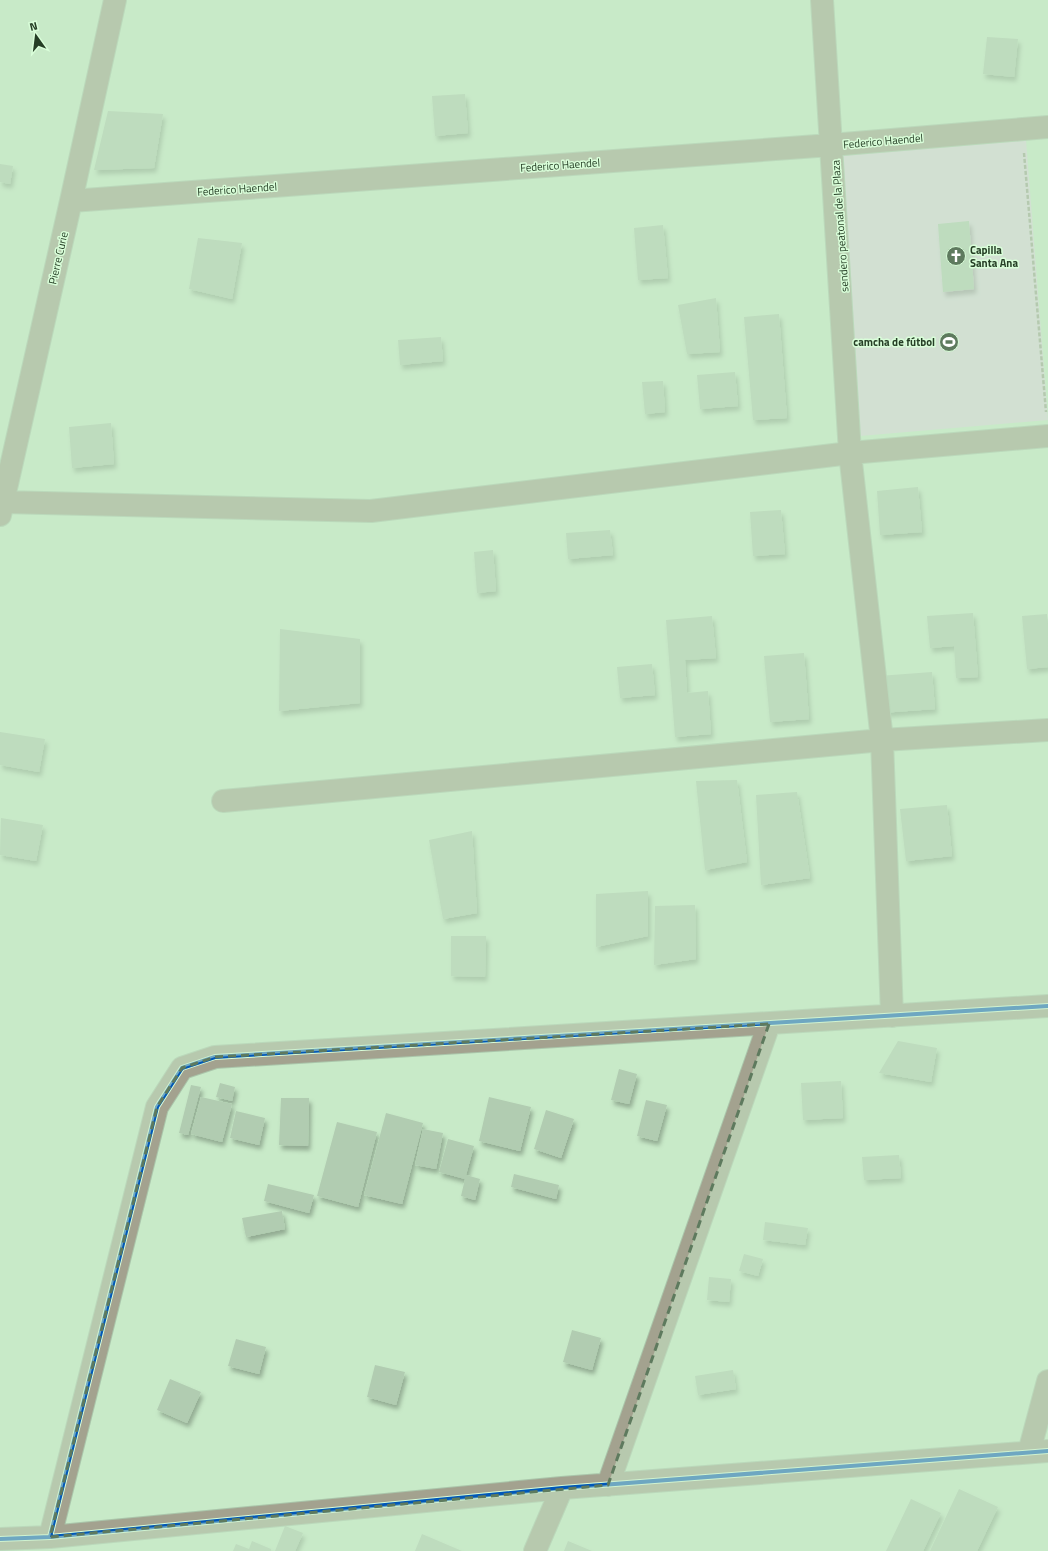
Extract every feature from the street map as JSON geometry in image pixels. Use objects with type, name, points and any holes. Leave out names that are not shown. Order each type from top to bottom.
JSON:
[{"type":"street","name":"Pierre Curie","points":[[1,509],[71,202],[115,0]]},
{"type":"street","points":[[822,0],[850,453],[882,740],[892,1016]]},
{"type":"street","name":"Federico Haendel","points":[[71,202],[831,145],[1048,127]]},
{"type":"street","points":[[1,509],[371,511],[850,453],[1047,427]]},
{"type":"street","points":[[223,801],[882,740],[1048,730]]},
{"type":"street","points":[[50,1537],[157,1107],[182,1068],[215,1057],[1048,1006]]},
{"type":"street","points":[[608,1485],[769,1024]]},
{"type":"street","points":[[0,1540],[50,1537],[562,1488],[1039,1451],[1048,1381]]},
{"type":"street","points":[[535,1551],[562,1488]]},
{"type":"path","points":[[1024,150],[1047,427]]},
{"type":"highlighted area","points":[[769,1024],[608,1485],[50,1537],[157,1107],[182,1068],[215,1057]]},
{"type":"shaded area","points":[[1026,140],[1048,420],[860,436],[840,153]]},
{"type":"building","points":[[987,37],[1018,39],[1014,77],[983,74]]},
{"type":"building","points":[[465,94],[468,133],[435,136],[432,96]]},
{"type":"building","points":[[108,111],[163,114],[154,168],[94,170]]},
{"type":"building","points":[[0,164],[13,166],[10,184],[0,182]]},
{"type":"building","name":"Capilla Santa Ana","points":[[969,221],[974,289],[943,292],[938,224]]},
{"type":"building","points":[[663,225],[668,278],[638,280],[634,228]]},
{"type":"building","points":[[198,238],[242,243],[232,299],[189,289]]},
{"type":"building","points":[[716,298],[720,352],[687,354],[678,305]]},
{"type":"building","points":[[779,314],[787,418],[753,420],[744,317]]},
{"type":"building","points":[[441,337],[443,361],[400,365],[398,340]]},
{"type":"building","points":[[735,372],[738,406],[700,409],[697,375]]},
{"type":"building","points":[[663,381],[665,412],[645,414],[642,382]]},
{"type":"building","points":[[111,423],[114,464],[72,468],[69,427]]},
{"type":"building","points":[[918,487],[922,532],[880,535],[877,491]]},
{"type":"building","points":[[781,510],[785,554],[753,556],[750,512]]},
{"type":"building","points":[[610,530],[613,555],[568,559],[566,533]]},
{"type":"building","points":[[493,550],[496,591],[477,593],[474,552]]},
{"type":"building","points":[[973,613],[978,677],[956,678],[954,646],[930,648],[927,616]]},
{"type":"building","points":[[1047,614],[1048,667],[1027,669],[1022,616]]},
{"type":"building","points":[[712,616],[716,658],[685,660],[687,693],[708,691],[711,734],[675,737],[666,620]]},
{"type":"building","points":[[280,629],[360,639],[360,703],[279,711]]},
{"type":"building","points":[[804,653],[809,719],[770,722],[764,656]]},
{"type":"building","points":[[652,664],[655,695],[620,698],[617,667]]},
{"type":"building","points":[[932,672],[935,709],[881,713],[879,676]]},
{"type":"building","points":[[0,732],[45,739],[39,772],[0,765]]},
{"type":"building","points":[[737,780],[747,862],[705,870],[696,781]]},
{"type":"building","points":[[797,792],[810,878],[761,885],[756,795]]},
{"type":"building","points":[[947,805],[952,856],[906,861],[900,809]]},
{"type":"building","points":[[1,818],[43,825],[36,861],[0,855]]},
{"type":"building","points":[[472,831],[477,913],[443,919],[429,840]]},
{"type":"building","points":[[648,891],[648,936],[596,947],[596,894]]},
{"type":"building","points":[[695,905],[696,959],[654,965],[655,906]]},
{"type":"building","points":[[451,936],[486,936],[485,977],[451,976]]},
{"type":"building","points":[[898,1041],[937,1048],[931,1082],[879,1073]]},
{"type":"building","points":[[619,1069],[637,1074],[629,1104],[611,1100]]},
{"type":"building","points":[[841,1081],[843,1118],[803,1120],[801,1083]]},
{"type":"building","points":[[220,1083],[235,1087],[232,1101],[216,1097]]},
{"type":"building","points":[[191,1085],[201,1087],[188,1135],[179,1133]]},
{"type":"building","points":[[201,1097],[232,1104],[222,1142],[191,1134]]},
{"type":"building","points":[[489,1097],[531,1107],[520,1151],[479,1141]]},
{"type":"building","points":[[281,1098],[309,1098],[308,1146],[279,1145]]},
{"type":"building","points":[[646,1100],[667,1105],[657,1141],[637,1136]]},
{"type":"building","points":[[546,1110],[574,1119],[561,1158],[534,1149]]},
{"type":"building","points":[[236,1111],[265,1118],[259,1145],[230,1138]]},
{"type":"building","points":[[386,1113],[423,1123],[402,1204],[364,1195]]},
{"type":"building","points":[[337,1122],[377,1132],[358,1207],[317,1196]]},
{"type":"building","points":[[423,1129],[443,1133],[436,1169],[415,1165]]},
{"type":"building","points":[[448,1139],[474,1146],[466,1175],[480,1179],[475,1200],[461,1196],[465,1179],[439,1172]]},
{"type":"building","points":[[899,1155],[901,1178],[864,1180],[862,1157]]},
{"type":"building","points":[[514,1174],[559,1185],[556,1199],[511,1187]]},
{"type":"building","points":[[268,1184],[314,1195],[309,1213],[264,1201]]},
{"type":"building","points":[[282,1211],[285,1229],[246,1237],[242,1218]]},
{"type":"building","points":[[765,1222],[808,1228],[805,1245],[763,1240]]},
{"type":"building","points":[[744,1254],[763,1259],[758,1276],[739,1271]]},
{"type":"building","points":[[709,1277],[731,1279],[729,1302],[707,1300]]},
{"type":"building","points":[[572,1330],[601,1338],[592,1370],[563,1362]]},
{"type":"building","points":[[236,1339],[266,1347],[259,1374],[228,1366]]},
{"type":"building","points":[[375,1365],[405,1372],[396,1405],[367,1397]]},
{"type":"building","points":[[733,1370],[736,1389],[698,1395],[695,1376]]},
{"type":"building","points":[[170,1379],[201,1392],[187,1423],[157,1410]]},
{"type":"building","points":[[959,1489],[998,1507],[977,1551],[930,1551]]},
{"type":"building","points":[[911,1499],[941,1513],[923,1551],[886,1551]]},
{"type":"building","points":[[285,1526],[303,1533],[295,1551],[275,1551]]},
{"type":"building","points":[[422,1534],[462,1551],[415,1551]]},
{"type":"building","points":[[252,1541],[271,1549],[271,1551],[233,1551],[236,1544],[249,1549]]},
{"type":"building","points":[[568,1541],[592,1551],[564,1551]]},
{"type":"cycle path","points":[[50,1537],[157,1107],[182,1068],[215,1057],[1048,1006]]},
{"type":"cycle path","points":[[0,1539],[50,1537],[562,1488],[1048,1451]]},
{"type":"place","name":"Capilla Santa Ana","points":[[956,256]]},
{"type":"place","name":"camcha de fútbol","points":[[949,342]]}]
